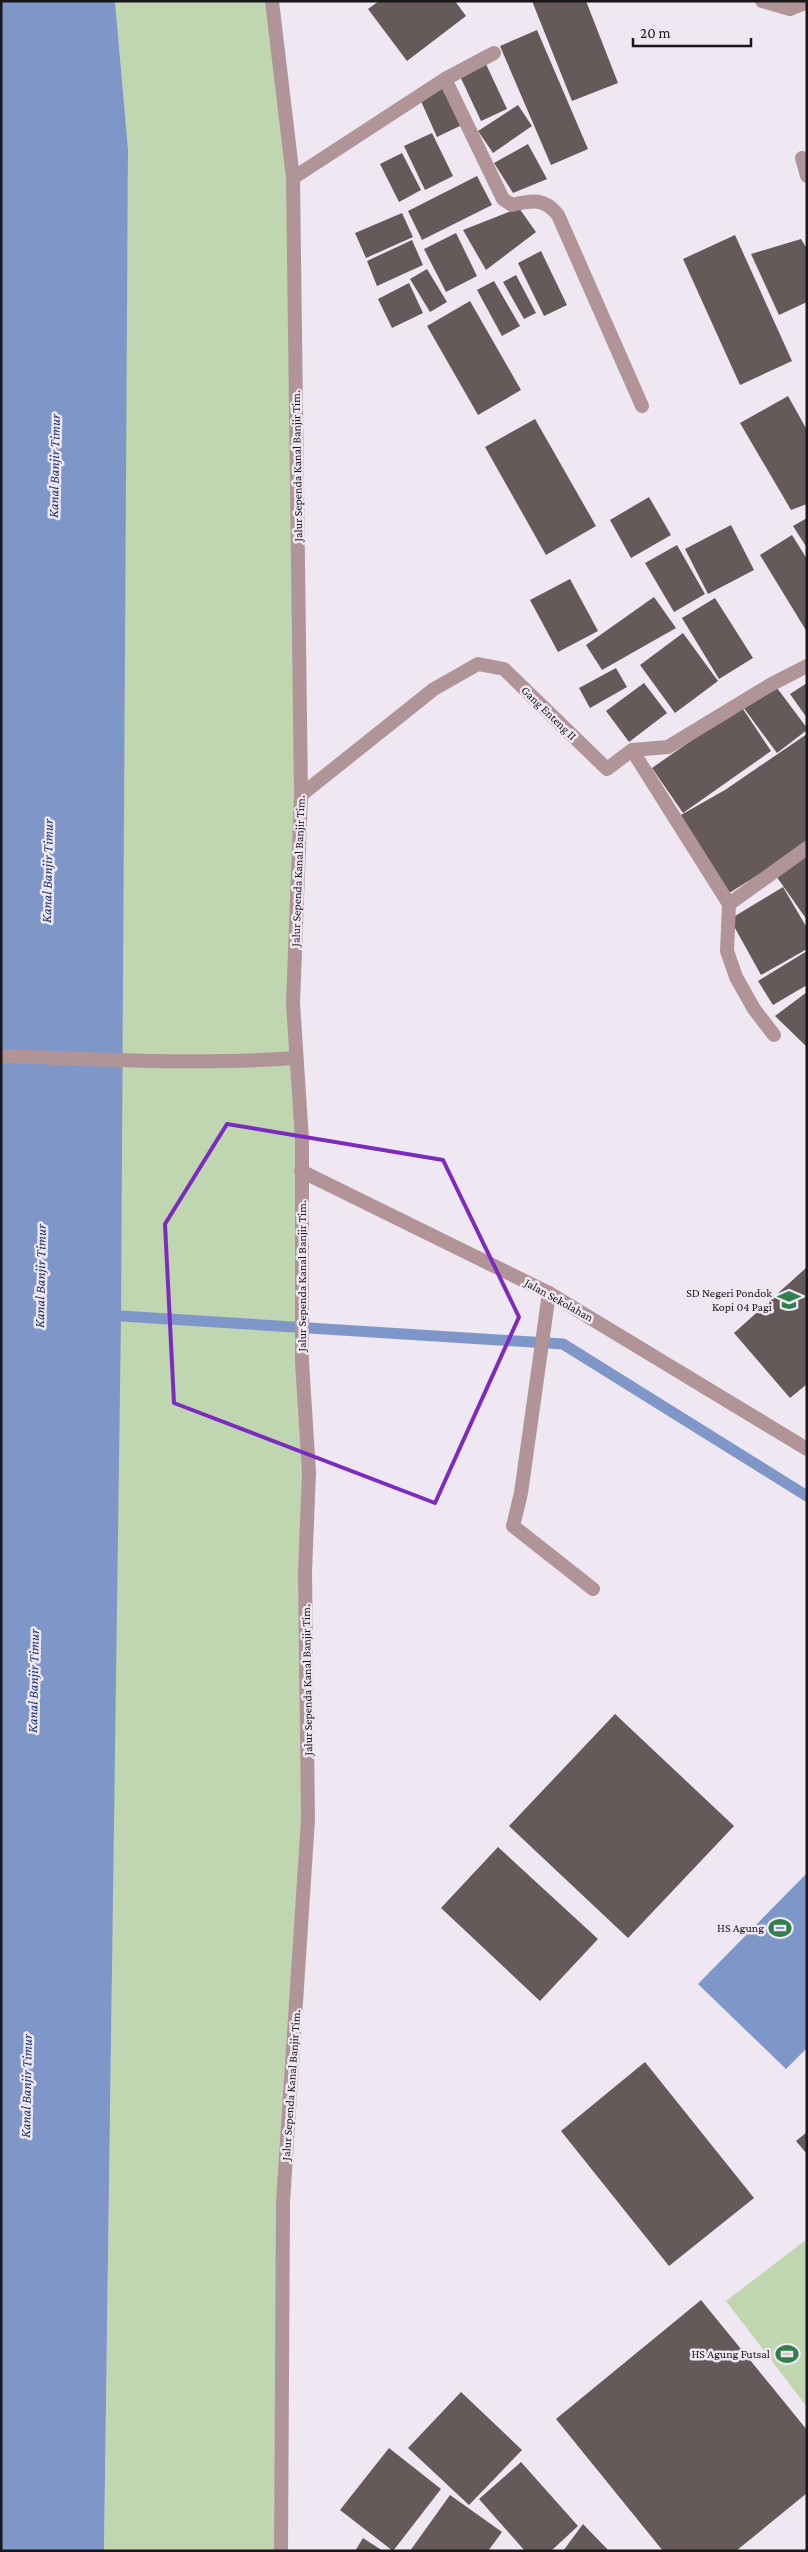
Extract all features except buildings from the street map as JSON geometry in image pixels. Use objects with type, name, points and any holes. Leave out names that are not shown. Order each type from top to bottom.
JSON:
[{"type":"street","name":"Jalur Sependa Kanal Banjir Tim.","points":[[272,1],[293,178],[302,795],[293,1003],[302,1140],[302,1362],[308,1472],[305,1572],[308,1819],[283,2202],[280,2551]]},
{"type":"street","points":[[762,1],[790,9],[807,2]]},
{"type":"street","points":[[293,178],[445,79],[494,52]]},
{"type":"street","points":[[445,79],[503,199],[512,204],[538,200],[552,208],[558,216],[642,406]]},
{"type":"street","points":[[802,158],[807,176]]},
{"type":"street","name":"Gang Enteng II","points":[[302,795],[434,689],[478,664],[504,669],[607,769],[632,750]]},
{"type":"street","points":[[774,1036],[754,1009],[736,977],[727,951],[729,904],[632,750],[668,747],[770,685],[807,666]]},
{"type":"street","points":[[729,904],[807,848]]},
{"type":"street","points":[[1,1056],[122,1060],[259,1061],[296,1058]]},
{"type":"street","name":"Jalan Sekolahan","points":[[301,1171],[549,1292],[807,1449]]},
{"type":"street","points":[[549,1292],[521,1493],[513,1526],[593,1589]]},
{"type":"highlighted area","points":[[227,1124],[443,1160],[519,1317],[435,1503],[174,1403],[165,1224]]},
{"type":"green space","points":[[115,1],[272,1],[293,178],[296,1058],[308,1819],[283,2202],[281,2551],[104,2551],[111,2052],[128,149]]},
{"type":"green space","name":"HS Agung Futsal","points":[[807,2239],[807,2407],[726,2301]]},
{"type":"water","name":"Kanal Banjir Timur","points":[[1,1],[115,1],[128,149],[121,1316],[104,2551],[1,2551]]},
{"type":"water","name":"HS Agung","points":[[807,1873],[807,2048],[786,2069],[698,1984]]},
{"type":"waterway","points":[[109,1311],[121,1316],[563,1344],[807,1496]]},
{"type":"place","name":"SD Negeri Pondok Kopi 04 Pagi","points":[[789,1300]]},
{"type":"place","name":"HS Agung","points":[[780,1928]]},
{"type":"place","name":"HS Agung Futsal","points":[[787,2354]]}]
